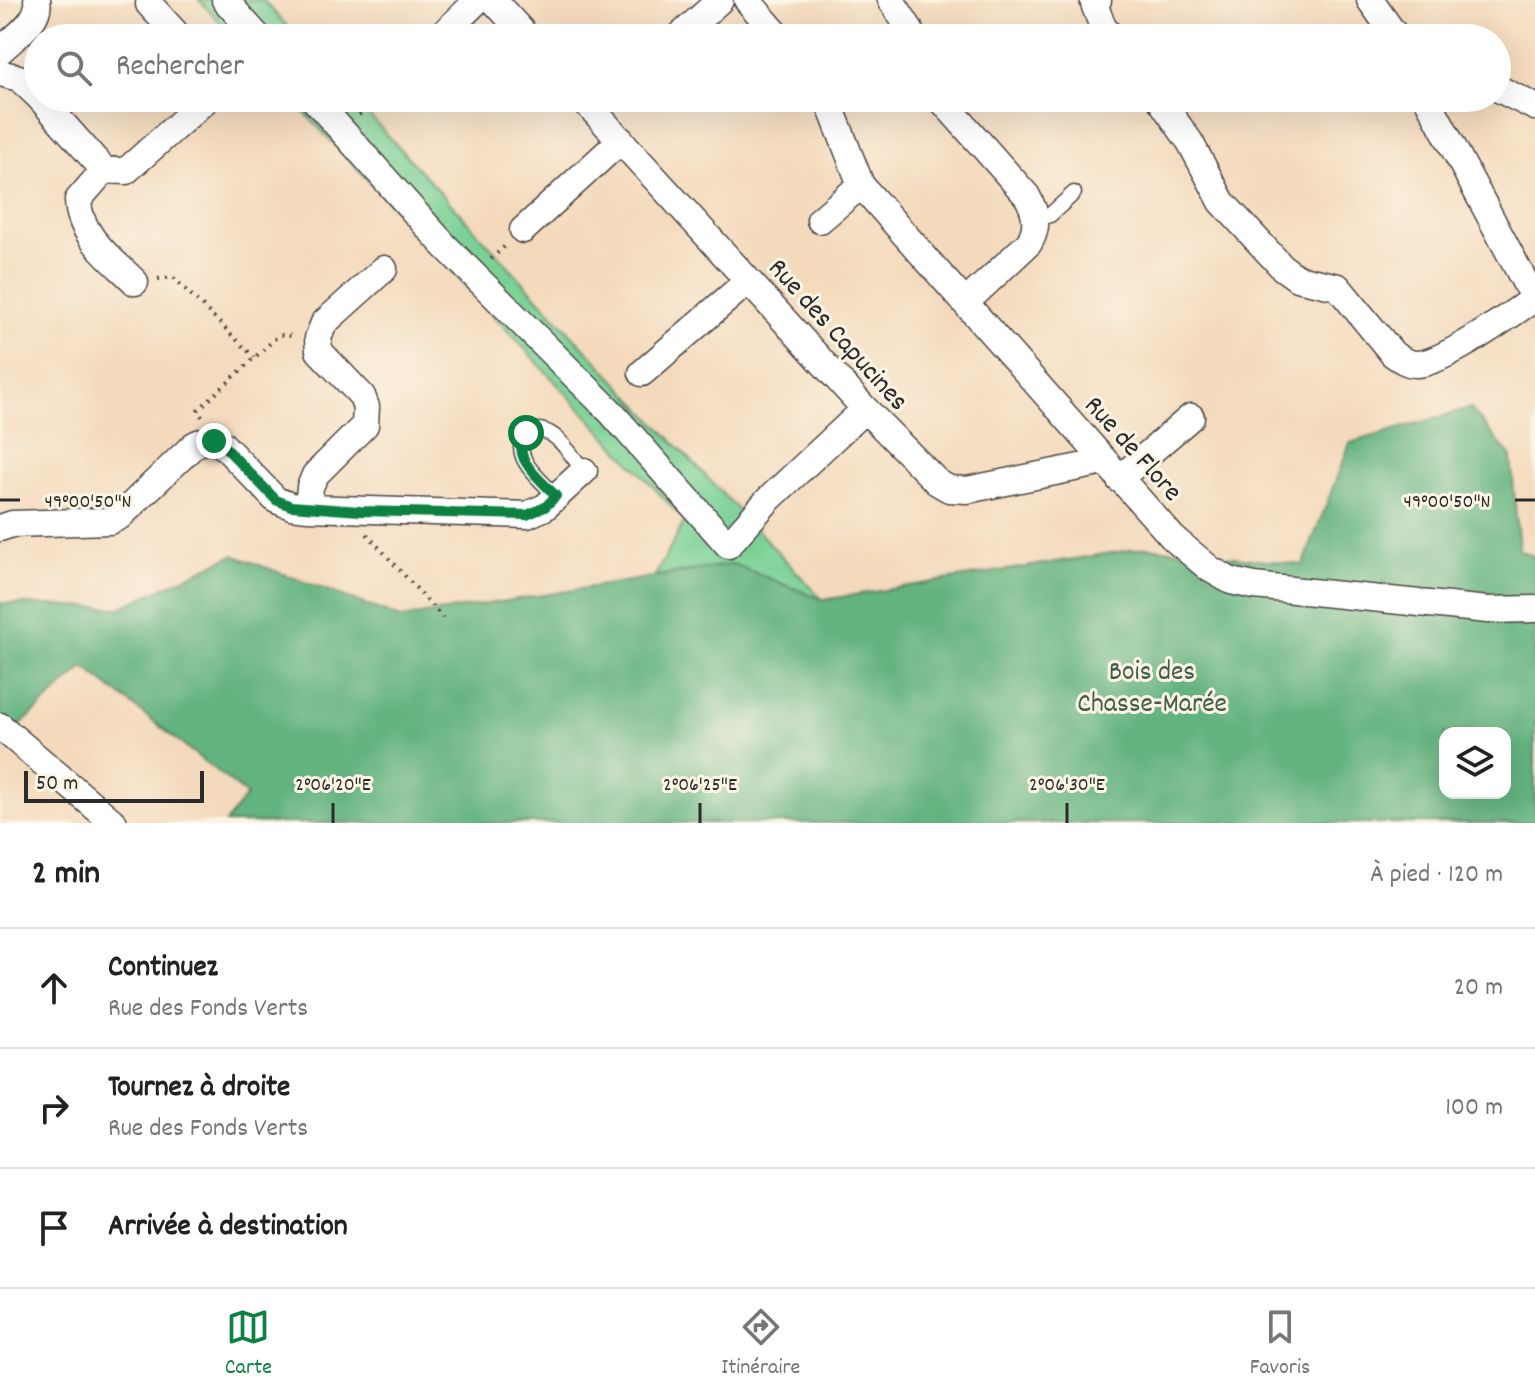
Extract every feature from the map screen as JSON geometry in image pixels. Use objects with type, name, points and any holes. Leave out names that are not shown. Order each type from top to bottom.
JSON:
[{"type":"street","points":[[29,24],[38,10],[37,0]]},
{"type":"street","points":[[225,0],[246,24]]},
{"type":"street","points":[[453,24],[478,0]]},
{"type":"street","points":[[493,0],[515,24]]},
{"type":"street","points":[[693,24],[720,0]]},
{"type":"street","points":[[747,0],[768,24]]},
{"type":"street","points":[[891,0],[906,24]]},
{"type":"street","points":[[1098,0],[1094,4],[1095,10],[1104,24]]},
{"type":"street","points":[[1370,0],[1387,24]]},
{"type":"street","points":[[149,4],[167,24]]},
{"type":"street","points":[[0,51],[24,28]]},
{"type":"street","points":[[0,73],[19,78],[24,83]]},
{"type":"street","points":[[1511,95],[1535,107]]},
{"type":"street","points":[[52,112],[104,170],[126,171],[192,112]]},
{"type":"street","points":[[325,112],[444,245],[609,410],[728,545],[768,500],[865,409]]},
{"type":"street","name":"Rue des Capucines","points":[[602,112],[621,140],[865,409],[919,466],[949,489],[967,490],[1112,471]]},
{"type":"street","name":"Rue de Flore","points":[[838,112],[861,185],[1112,471],[1173,538],[1210,569],[1231,581],[1254,586],[1488,610],[1535,609]]},
{"type":"street","points":[[952,112],[1027,196],[1036,219],[1029,243],[966,302]]},
{"type":"street","points":[[1169,112],[1190,142],[1214,191],[1282,267],[1297,278],[1338,287],[1393,354],[1413,364],[1426,363],[1446,354],[1535,300],[1434,112]]},
{"type":"street","points":[[523,230],[621,140]]},
{"type":"street","points":[[104,170],[78,200],[78,214],[86,232],[135,282]]},
{"type":"street","points":[[820,220],[861,185]]},
{"type":"street","points":[[308,508],[310,487],[315,475],[365,425],[366,416],[362,396],[319,351],[318,338],[324,323],[384,269]]},
{"type":"street","points":[[642,373],[748,281]]},
{"type":"street","points":[[1112,471],[1191,417]]},
{"type":"street","points":[[0,528],[12,524],[110,521],[120,516],[194,445],[208,441],[223,445],[276,500],[308,508],[527,515],[545,507],[584,471]]},
{"type":"street","points":[[0,726],[114,823]]},
{"type":"lane","points":[[1036,219],[1050,215],[1074,193]]},
{"type":"lane","points":[[556,496],[522,457],[521,439],[526,433],[542,430],[551,433],[584,471]]},
{"type":"path","points":[[475,274],[523,230]]},
{"type":"path","points":[[135,282],[173,277],[254,357]]},
{"type":"path","points":[[208,441],[206,425],[198,410],[254,357],[279,335],[318,338]]},
{"type":"path","points":[[360,511],[364,530],[443,618]]},
{"type":"green space","points":[[199,0],[263,0],[285,24],[222,24]]},
{"type":"green space","points":[[304,112],[366,112],[823,600],[733,564],[655,576],[685,521]]},
{"type":"green space","name":"Bois des Chasse-Marée","points":[[1470,408],[1511,457],[1519,550],[1535,557],[1535,823],[225,823],[247,795],[84,667],[14,731],[0,716],[0,603],[120,608],[233,555],[401,618],[733,564],[823,600],[1148,547],[1303,565],[1350,443]]},
{"type":"route","points":[[214,441],[223,445],[276,500],[291,506],[527,515],[545,507],[556,496],[522,457],[521,439],[526,433]]}]
